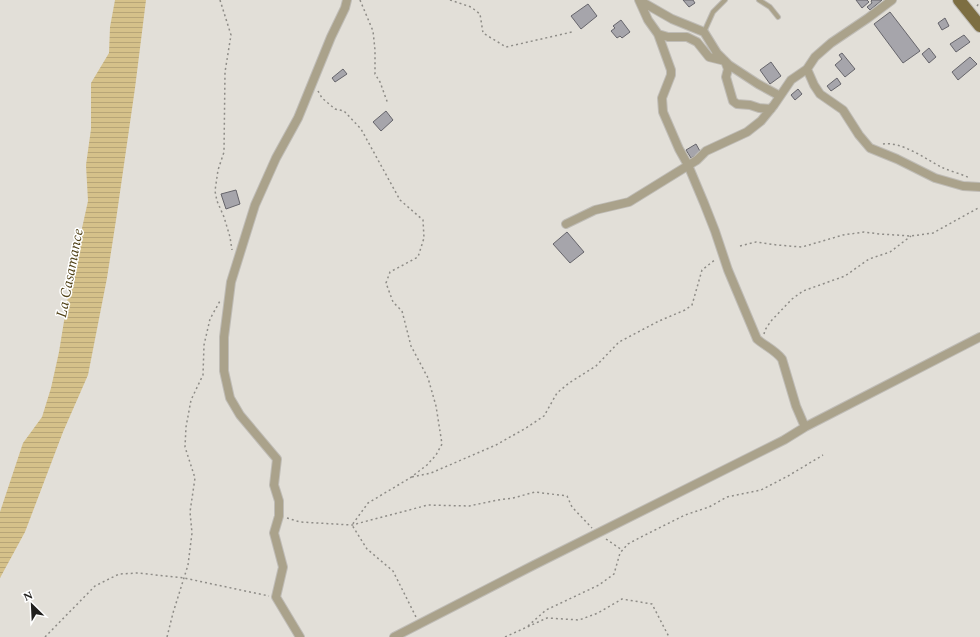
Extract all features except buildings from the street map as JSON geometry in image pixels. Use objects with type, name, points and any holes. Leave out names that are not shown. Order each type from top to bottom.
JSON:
[{"type":"main road","points":[[959,0],[980,26]]},
{"type":"street","points":[[300,637],[276,597],[283,567],[274,533],[279,516],[279,501],[274,485],[278,459],[240,415],[230,398],[224,371],[224,337],[231,282],[255,205],[276,158],[298,118],[331,37],[345,8],[347,0]]},
{"type":"street","points":[[639,0],[648,20],[658,34],[671,70],[671,75],[662,98],[663,112],[715,230],[757,339],[762,344],[778,353],[782,359],[796,406],[805,427]]},
{"type":"street","points":[[642,0],[644,3],[672,19],[704,32],[717,53],[725,61],[758,84],[780,96]]},
{"type":"street","points":[[566,224],[595,210],[629,202],[688,166],[706,151],[747,132],[761,121],[791,80],[807,69],[815,57],[831,43],[892,0]]},
{"type":"street","points":[[658,34],[668,37],[687,37],[697,42],[709,57],[725,61]]},
{"type":"street","points":[[725,61],[728,68],[726,77],[733,101],[737,104],[771,109]]},
{"type":"street","points":[[807,69],[820,94],[843,110],[859,135],[870,148],[897,159],[934,178],[963,186],[980,187]]},
{"type":"street","points":[[394,637],[784,440],[805,427],[980,337]]},
{"type":"lane","points":[[704,32],[713,12],[724,0]]},
{"type":"lane","points":[[759,0],[770,7],[778,17]]},
{"type":"path","points":[[220,0],[231,36],[225,72],[224,152],[218,170],[215,191],[217,202],[224,217],[232,250]]},
{"type":"path","points":[[360,0],[373,31],[376,50],[375,74],[380,82],[388,104]]},
{"type":"path","points":[[450,0],[471,6],[480,14],[483,33],[506,47],[572,32]]},
{"type":"path","points":[[313,83],[322,98],[335,109],[344,111],[361,129],[400,200],[423,220],[424,238],[418,257],[390,272],[386,283],[393,302],[402,311],[410,346],[428,378],[436,406],[442,444],[436,455],[427,465],[410,478],[368,503],[352,525]]},
{"type":"path","points":[[870,148],[886,144],[894,145],[909,150],[941,167],[971,178]]},
{"type":"path","points":[[740,246],[756,242],[802,247],[843,235],[864,232],[912,236],[933,233],[980,207]]},
{"type":"path","points":[[762,344],[765,330],[771,321],[792,299],[803,291],[845,276],[869,259],[890,252],[912,236]]},
{"type":"path","points":[[410,478],[431,473],[496,445],[544,416],[557,393],[569,383],[596,366],[619,342],[659,321],[685,310],[692,305],[702,270],[723,254]]},
{"type":"path","points":[[167,637],[188,565],[192,533],[190,512],[195,478],[185,447],[186,427],[191,400],[203,375],[204,345],[210,319],[220,300]]},
{"type":"path","points":[[528,626],[546,610],[599,585],[614,574],[620,553],[628,544],[685,515],[709,507],[727,498],[761,490],[823,455]]},
{"type":"path","points":[[279,516],[300,522],[352,525],[428,505],[469,506],[513,498],[535,492],[566,496],[572,507],[587,524],[622,550]]},
{"type":"path","points":[[352,525],[367,549],[393,571],[419,624]]},
{"type":"path","points":[[45,637],[95,586],[119,574],[138,573],[184,578],[276,597]]},
{"type":"path","points":[[504,637],[547,618],[579,620],[598,613],[622,599],[652,604],[669,637]]},
{"type":"shaded area","points":[[115,0],[146,0],[116,220],[107,278],[88,375],[63,432],[25,532],[0,578],[0,512],[23,443],[42,417],[51,388],[59,352],[71,278],[88,201],[86,165],[91,129],[91,83],[109,53],[110,27]]},
{"type":"water label","name":"La Casamance","points":[[70,273]]}]
